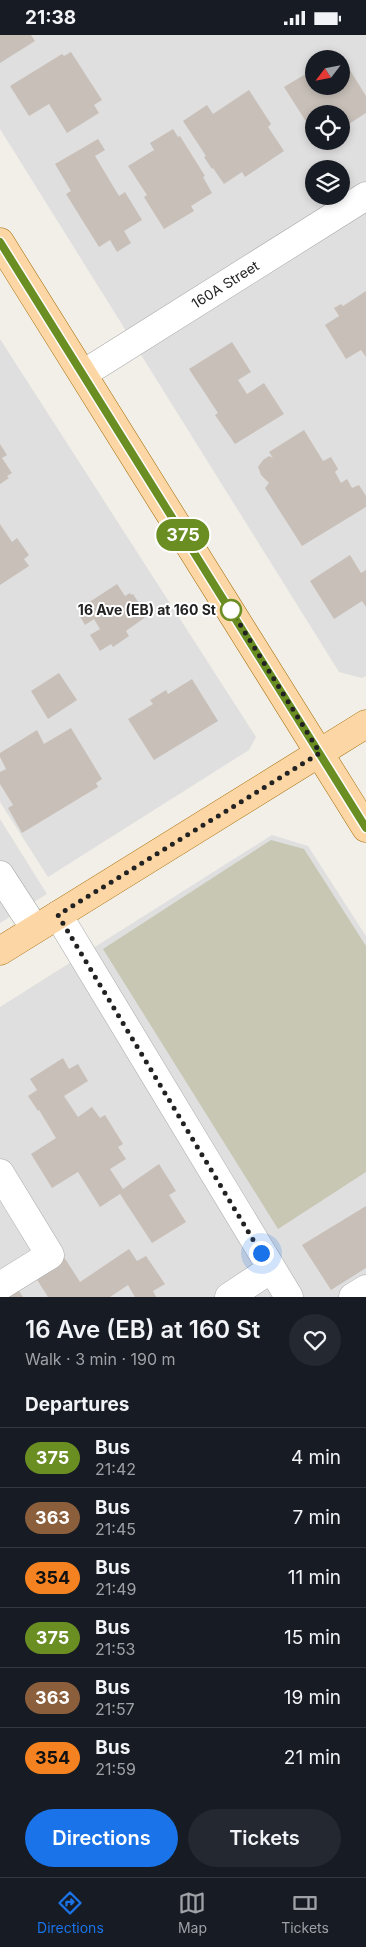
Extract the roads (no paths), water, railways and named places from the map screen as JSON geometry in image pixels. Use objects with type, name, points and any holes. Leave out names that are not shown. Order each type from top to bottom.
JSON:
[{"type":"main road","points":[[0,242],[366,828]]},
{"type":"main road","points":[[0,951],[366,724]]},
{"type":"street","name":"160A Street","points":[[83,374],[366,196]]},
{"type":"street","points":[[0,875],[47,922],[289,1297]]},
{"type":"street","points":[[0,1173],[50,1255],[0,1286]]},
{"type":"street","points":[[229,1297],[271,1269]]},
{"type":"street","points":[[353,1297],[366,1289]]},
{"type":"place","name":"16 Ave (EB) at 160 St","points":[[231,610]]}]
